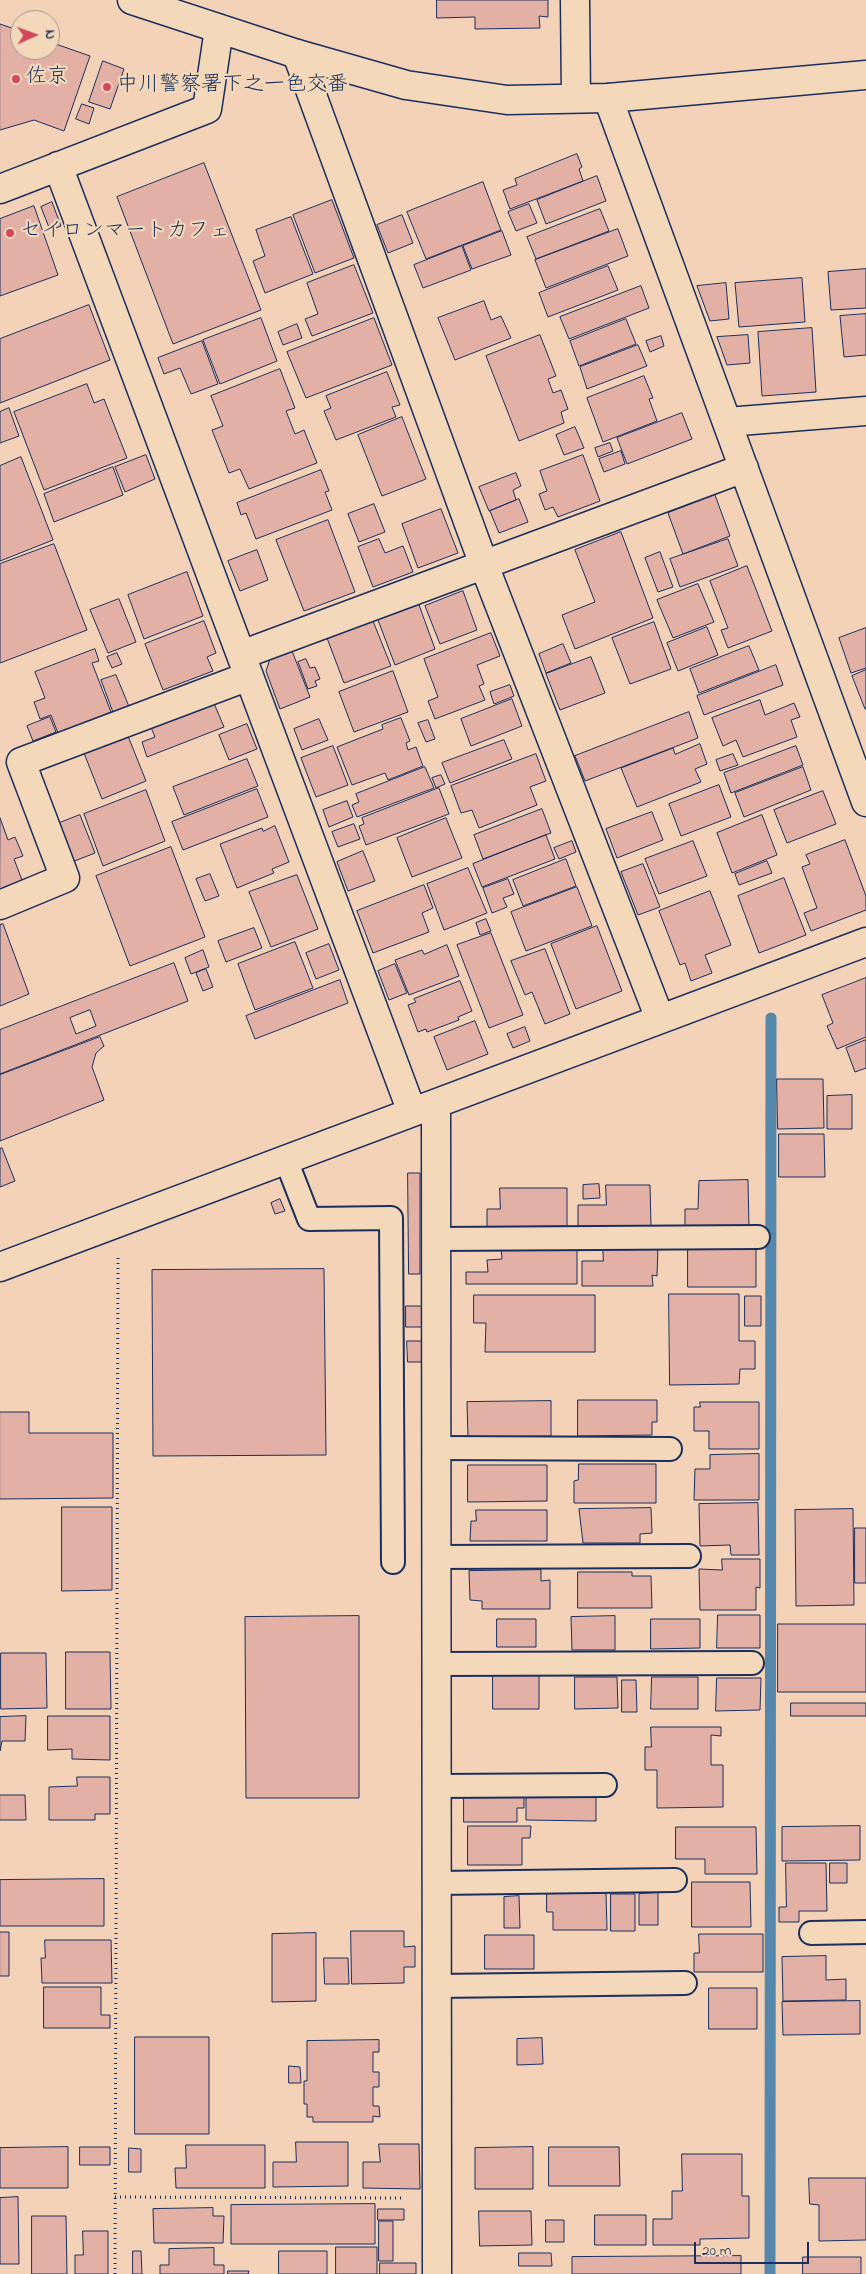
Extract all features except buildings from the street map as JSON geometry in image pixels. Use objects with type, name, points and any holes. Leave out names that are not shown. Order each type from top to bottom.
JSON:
[{"type":"street","points":[[132,0],[297,54],[406,85],[507,100],[608,98],[866,75]]},
{"type":"street","points":[[575,0],[576,98]]},
{"type":"street","points":[[0,189],[207,109],[219,29]]},
{"type":"street","points":[[297,54],[484,565],[660,1020]]},
{"type":"street","points":[[608,98],[866,802]]},
{"type":"street","points":[[58,166],[245,666],[424,1108],[437,1239],[437,2274]]},
{"type":"street","points":[[727,422],[866,411]]},
{"type":"street","points":[[0,905],[65,878],[21,762],[484,565],[744,468]]},
{"type":"street","points":[[0,1267],[866,942]]},
{"type":"lane","points":[[286,1160],[309,1219],[391,1218],[393,1562]]},
{"type":"lane","points":[[437,1239],[758,1237]]},
{"type":"lane","points":[[436,1448],[670,1449]]},
{"type":"lane","points":[[436,1557],[689,1556]]},
{"type":"lane","points":[[437,1664],[752,1663]]},
{"type":"lane","points":[[437,1786],[605,1785]]},
{"type":"lane","points":[[437,1883],[675,1880]]},
{"type":"lane","points":[[811,1932],[866,1932]]},
{"type":"lane","points":[[437,1986],[685,1983]]},
{"type":"path","points":[[115,2274],[118,1223]]},
{"type":"path","points":[[115,2197],[437,2198]]},
{"type":"waterway","points":[[770,2274],[771,1018]]},
{"type":"place","name":"佐京","points":[[16,79]]},
{"type":"place","name":"中川警察署下之一色交番","points":[[107,87]]},
{"type":"place","name":"セイロンマートカフェ","points":[[10,233]]}]
